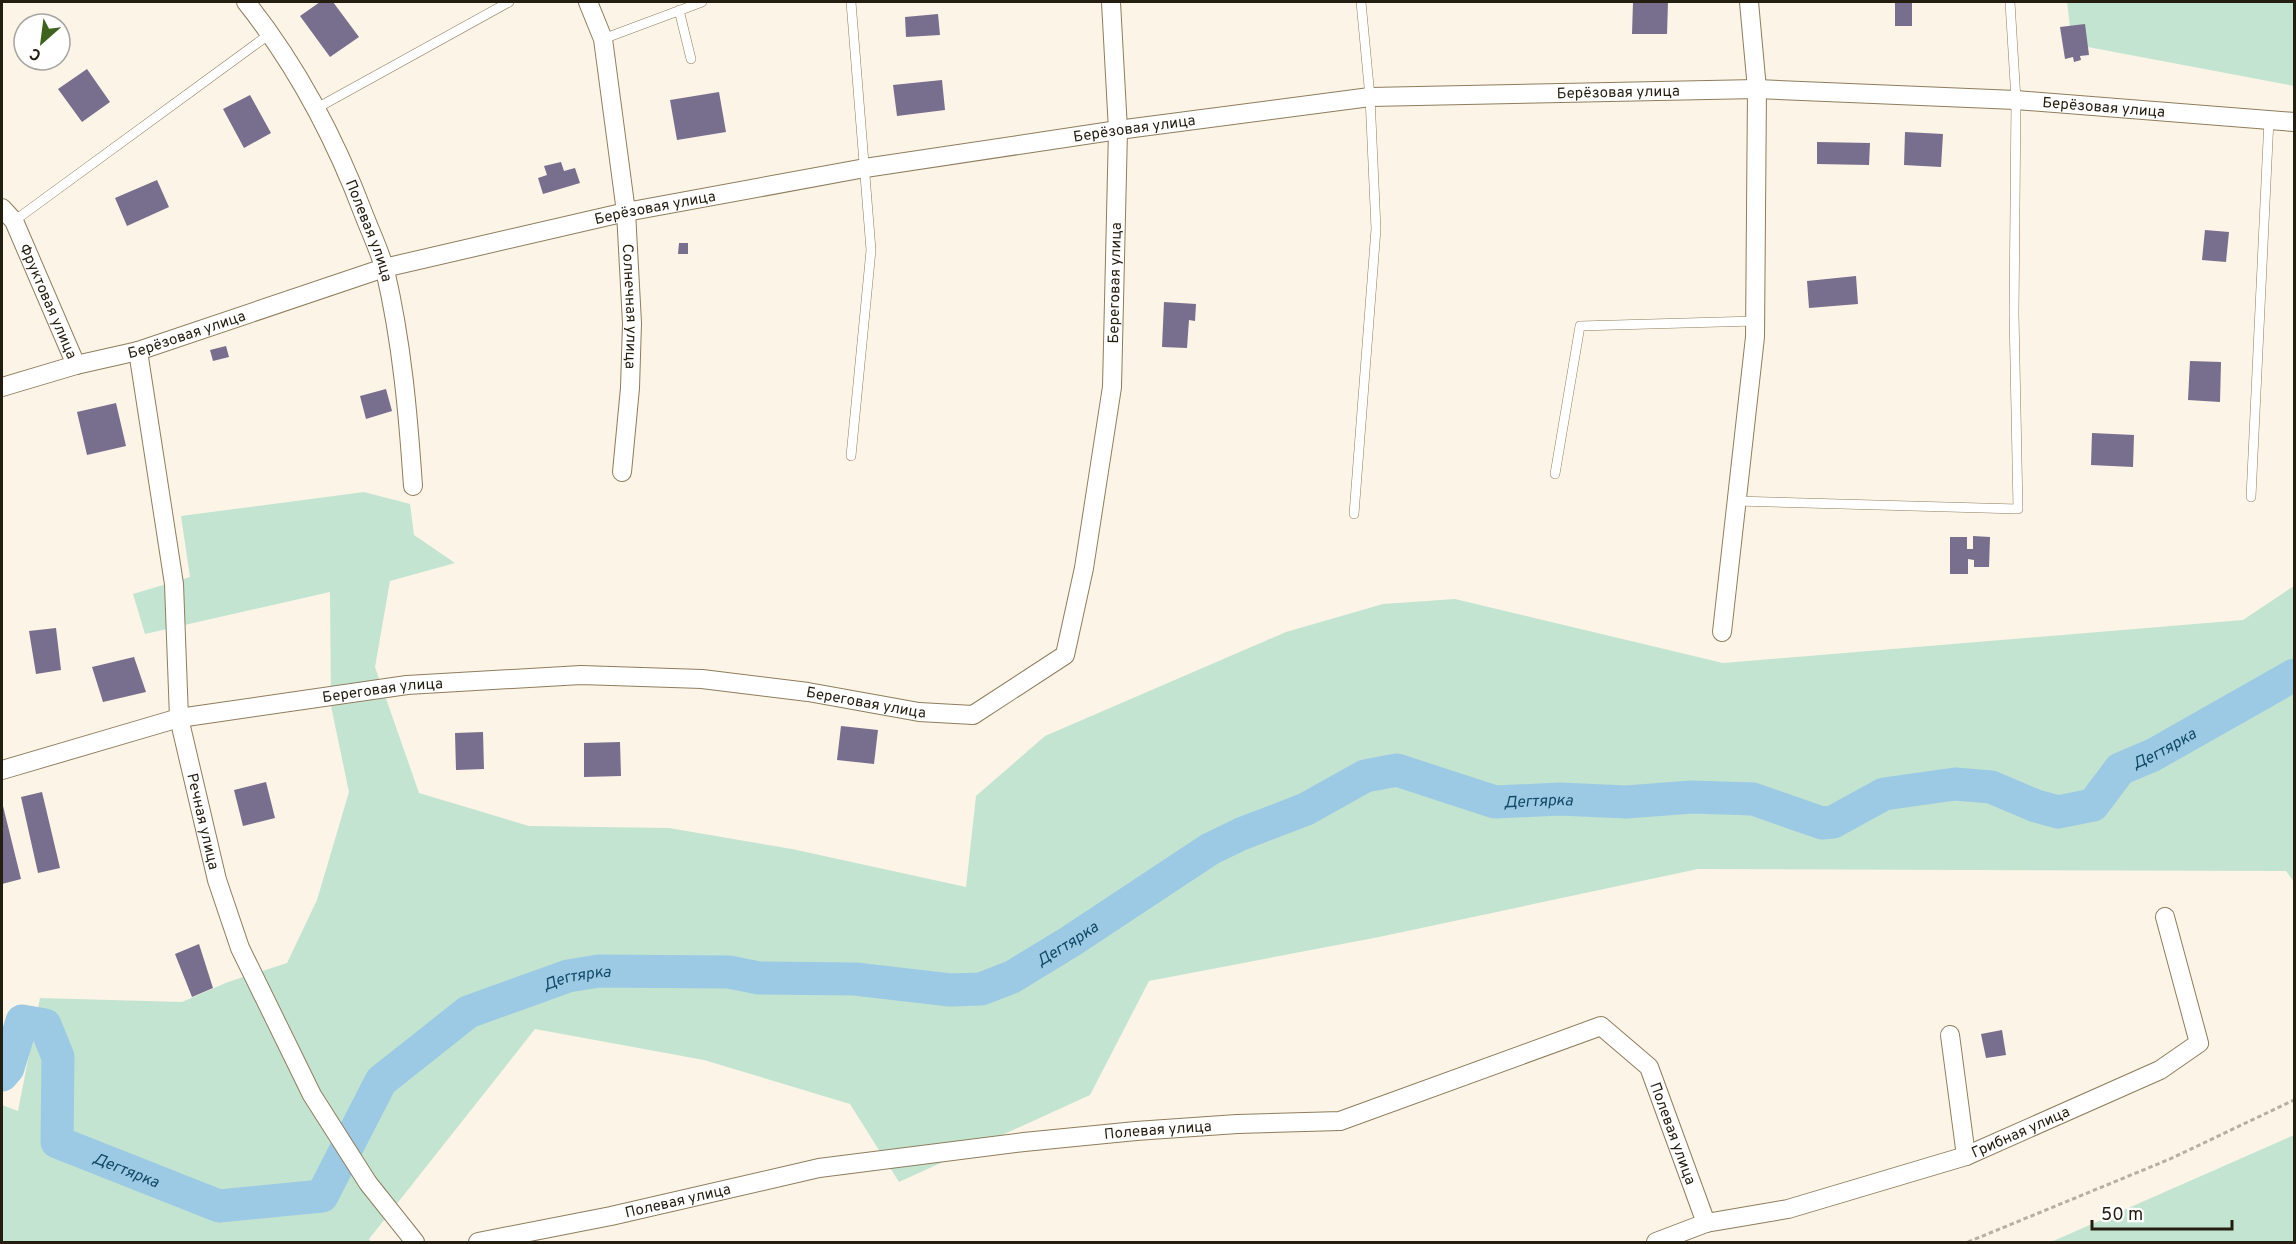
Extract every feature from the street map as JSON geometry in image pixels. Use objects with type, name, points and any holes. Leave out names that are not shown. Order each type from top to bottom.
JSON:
[{"type":"street","name":"Полевая улица","points":[[246,2],[271,33],[317,108],[352,184],[384,268],[406,379],[413,486]]},
{"type":"street","name":"Солнечная улица","points":[[588,2],[603,39],[626,212],[632,323],[630,388],[622,472]]},
{"type":"street","name":"Береговая улица","points":[[2,770],[179,718],[407,685],[581,675],[702,679],[808,692],[919,712],[973,715],[1065,655],[1084,568],[1112,387],[1118,130],[1111,2]]},
{"type":"street","points":[[1722,632],[1755,321],[1757,89],[1749,2]]},
{"type":"street","name":"Берёзовая улица","points":[[2,387],[76,365],[138,351],[384,268],[626,212],[865,168],[1118,130],[1370,97],[1757,89],[2016,100],[2295,122]]},
{"type":"street","name":"Фруктовая улица","points":[[8,214],[76,365]]},
{"type":"street","name":"Речная улица","points":[[138,351],[174,584],[179,718],[218,880],[240,948],[312,1095],[368,1183],[415,1242]]},
{"type":"street","name":"Грибная улица","points":[[1706,1223],[1788,1209],[1966,1156],[2160,1070],[2199,1043],[2165,917]]},
{"type":"street","name":"Полевая улица","points":[[478,1242],[611,1216],[819,1168],[1024,1142],[1136,1131],[1237,1124],[1340,1121],[1601,1026],[1649,1067],[1706,1223]]},
{"type":"street","points":[[1950,1035],[1966,1156]]},
{"type":"street","points":[[1656,1242],[1706,1223]]},
{"type":"lane","points":[[317,108],[509,2]]},
{"type":"lane","points":[[603,39],[702,2]]},
{"type":"lane","points":[[851,2],[871,250],[851,456]]},
{"type":"lane","points":[[1354,514],[1376,229],[1370,97],[1361,2]]},
{"type":"lane","points":[[1736,501],[2018,509],[2014,314],[2016,100],[2010,2]]},
{"type":"lane","points":[[679,10],[691,59]]},
{"type":"lane","points":[[8,214],[271,33]]},
{"type":"lane","points":[[2251,496],[2269,119]]},
{"type":"lane","points":[[1555,474],[1580,326],[1755,321]]},
{"type":"path","points":[[1968,1242],[2170,1159],[2295,1100]]},
{"type":"green space","points":[[2067,2],[2294,2],[2294,86],[2072,44]]},
{"type":"green space","points":[[364,492],[410,504],[414,535],[455,563],[390,581],[375,667],[419,793],[529,826],[669,828],[792,849],[966,887],[976,796],[1045,736],[1286,632],[1383,604],[1455,599],[1723,663],[2243,620],[2294,586],[2294,882],[2286,871],[1698,869],[1379,937],[1149,981],[1090,1095],[899,1182],[850,1104],[704,1060],[535,1029],[369,1239],[371,1242],[2,1242],[2,1105],[18,1111],[40,998],[182,1002],[228,982],[287,963],[317,900],[349,792],[331,706],[330,592],[145,634],[133,594],[190,577],[181,516]]},
{"type":"green space","points":[[2294,1135],[2294,1242],[2051,1242]]},
{"type":"building","points":[[320,2],[333,2],[359,37],[330,57],[300,16]]},
{"type":"building","points":[[1633,2],[1668,2],[1667,34],[1632,34]]},
{"type":"building","points":[[1895,2],[1912,2],[1912,26],[1895,26]]},
{"type":"building","points":[[938,14],[940,35],[906,37],[905,17]]},
{"type":"building","points":[[2085,24],[2089,55],[2080,56],[2081,60],[2074,62],[2073,57],[2065,59],[2060,27]]},
{"type":"building","points":[[87,69],[110,102],[82,122],[58,89]]},
{"type":"building","points":[[942,80],[945,110],[897,116],[893,85]]},
{"type":"building","points":[[719,92],[726,132],[677,140],[670,100]]},
{"type":"building","points":[[250,95],[271,133],[244,148],[223,109]]},
{"type":"building","points":[[1905,132],[1943,134],[1941,167],[1904,165]]},
{"type":"building","points":[[1817,142],[1870,143],[1869,165],[1817,164]]},
{"type":"building","points":[[561,162],[564,171],[575,168],[580,183],[543,194],[538,178],[547,175],[544,166]]},
{"type":"building","points":[[157,180],[169,207],[127,226],[115,198]]},
{"type":"building","points":[[2205,230],[2229,232],[2226,262],[2202,260]]},
{"type":"building","points":[[679,243],[688,243],[688,254],[678,254]]},
{"type":"building","points":[[1856,276],[1858,304],[1809,308],[1807,281]]},
{"type":"building","points":[[1164,302],[1196,304],[1195,321],[1189,320],[1187,348],[1162,347]]},
{"type":"building","points":[[226,346],[229,357],[213,361],[210,350]]},
{"type":"building","points":[[2190,361],[2221,362],[2220,402],[2188,400]]},
{"type":"building","points":[[386,389],[392,411],[366,419],[360,396]]},
{"type":"building","points":[[116,403],[126,446],[87,455],[77,412]]},
{"type":"building","points":[[2092,433],[2134,435],[2133,467],[2091,465]]},
{"type":"building","points":[[1973,536],[1990,537],[1989,567],[1974,567],[1974,560],[1968,559],[1968,574],[1950,574],[1950,537],[1967,537],[1967,549],[1973,549]]},
{"type":"building","points":[[56,628],[61,670],[36,674],[29,631]]},
{"type":"building","points":[[134,657],[146,692],[103,702],[92,667]]},
{"type":"building","points":[[841,726],[878,730],[874,764],[837,760]]},
{"type":"building","points":[[483,732],[484,769],[456,770],[455,733]]},
{"type":"building","points":[[620,742],[621,776],[584,777],[584,743]]},
{"type":"building","points":[[266,782],[275,818],[243,826],[234,790]]},
{"type":"building","points":[[42,792],[60,868],[38,873],[21,797]]},
{"type":"building","points":[[2,802],[21,879],[2,884]]},
{"type":"building","points":[[199,944],[213,988],[192,997],[175,954]]},
{"type":"building","points":[[2002,1030],[2006,1055],[1986,1058],[1981,1034]]},
{"type":"waterway","name":"Дегтярка","points":[[2,1075],[8,1068],[22,1021],[45,1025],[58,1057],[57,1142],[219,1206],[322,1196],[381,1081],[468,1012],[568,976],[599,971],[729,972],[759,978],[855,979],[950,990],[981,989],[1012,977],[1071,941],[1210,849],[1241,834],[1306,809],[1365,776],[1397,770],[1495,802],[1560,799],[1626,802],[1692,797],[1753,799],[1822,823],[1833,822],[1884,794],[1955,784],[1991,787],[2036,806],[2058,812],[2093,805],[2120,769],[2153,755],[2294,675]]}]
